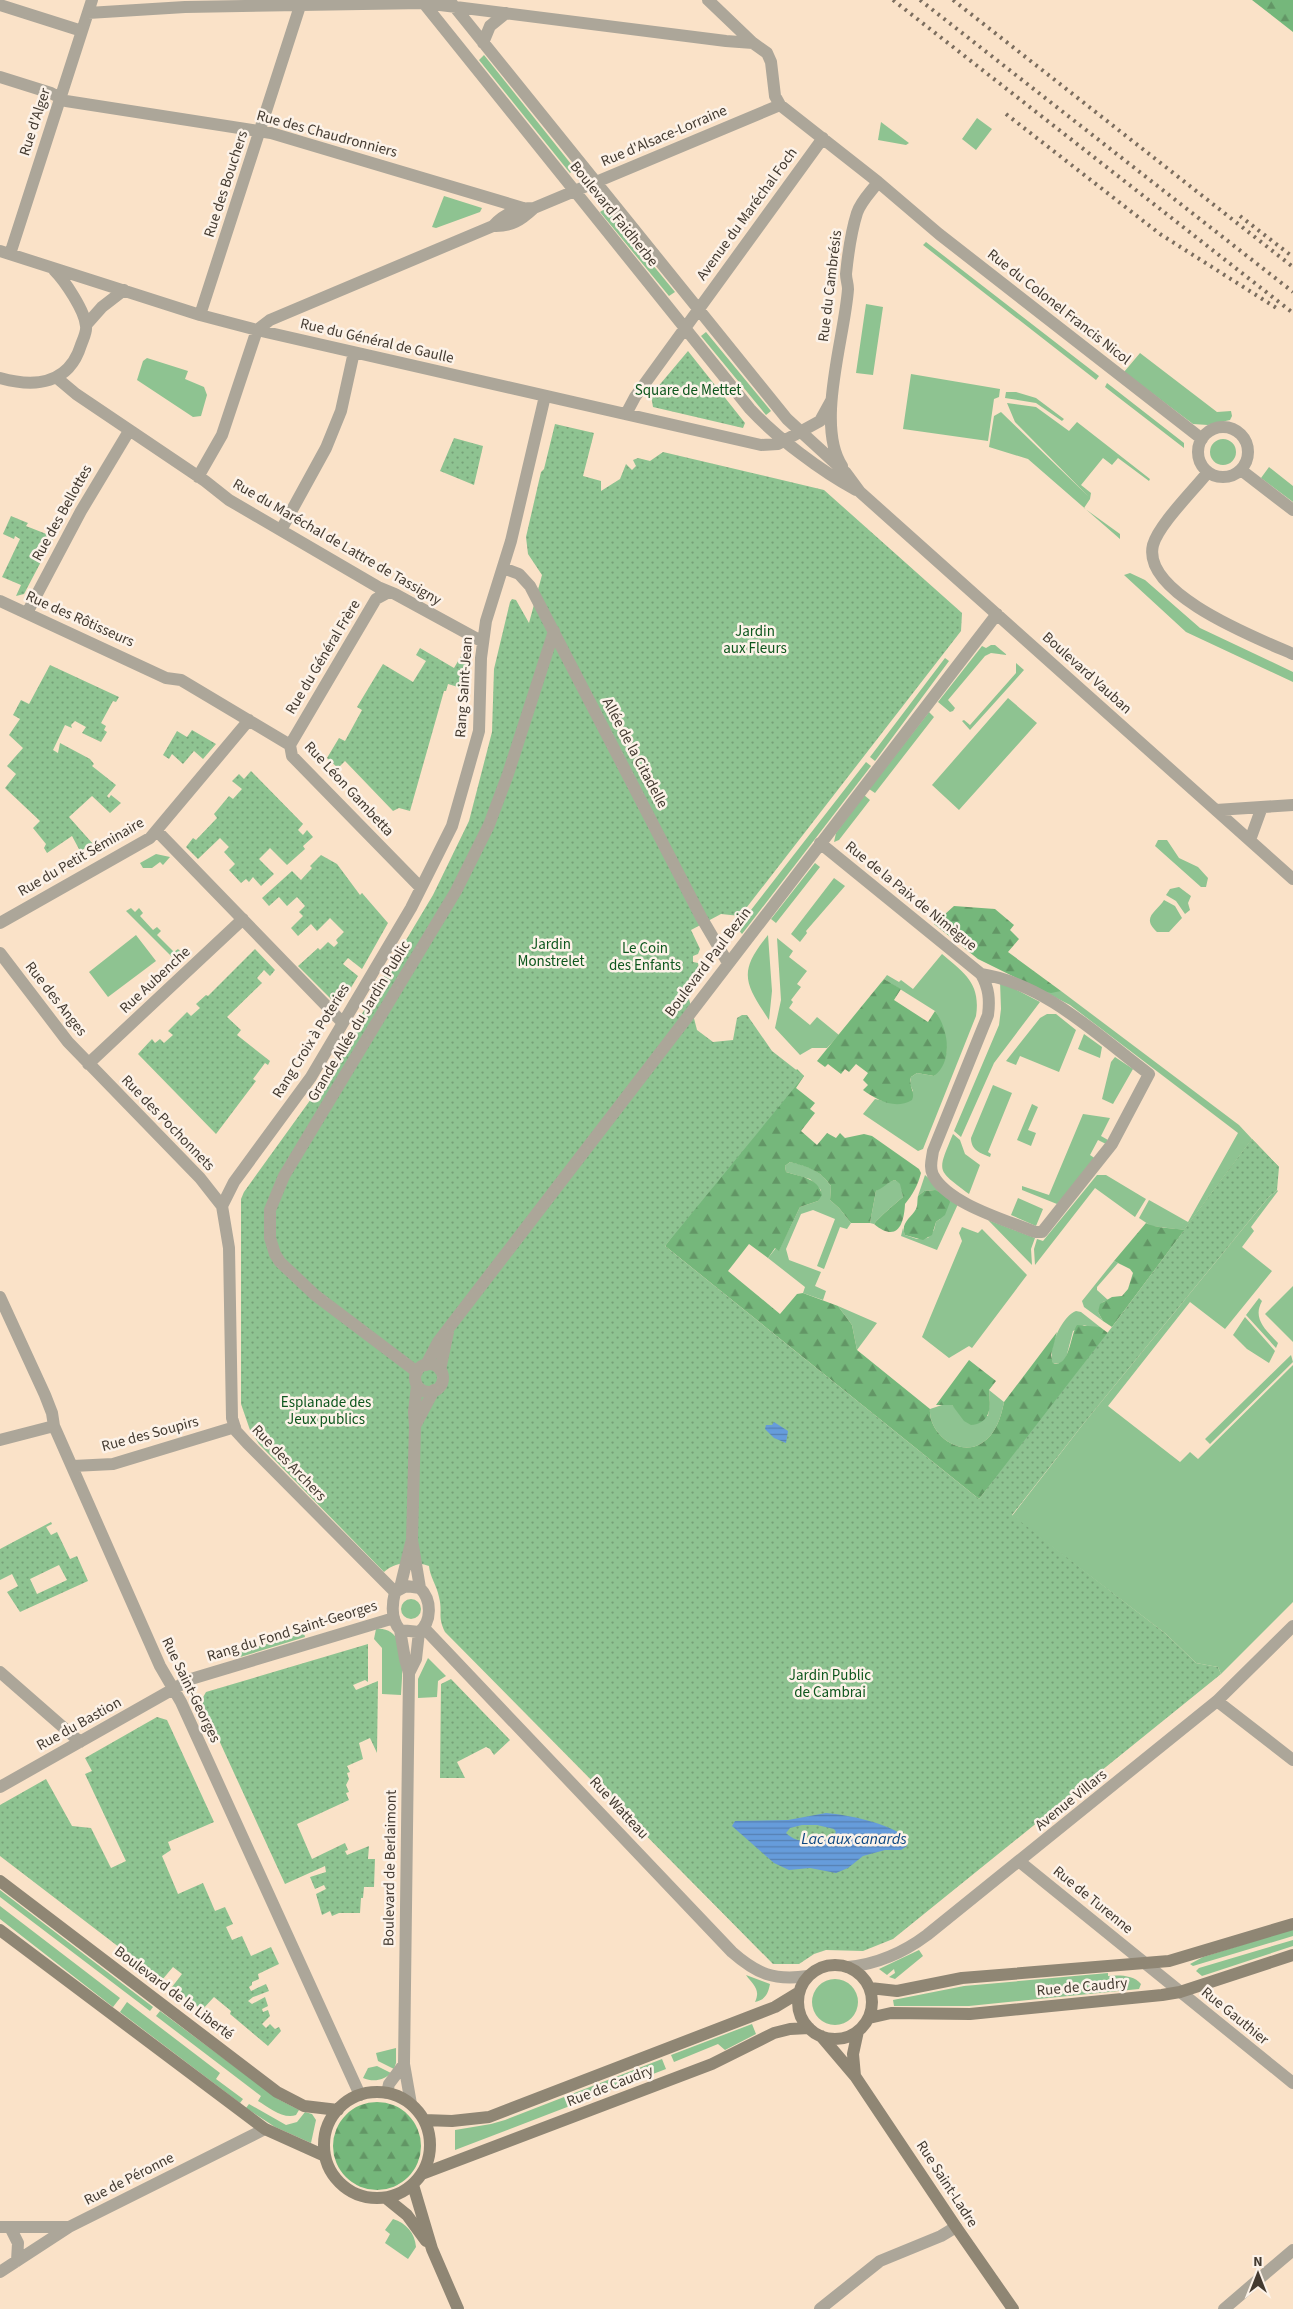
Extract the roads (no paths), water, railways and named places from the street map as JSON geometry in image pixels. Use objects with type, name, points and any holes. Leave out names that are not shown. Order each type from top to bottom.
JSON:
[{"type":"main road","name":"Boulevard de la Liberté","points":[[0,1881],[277,2092],[304,2106],[338,2110]]},
{"type":"main road","name":"Rue de Caudry","points":[[870,1988],[898,1991],[962,1978],[1180,1960],[1293,1924]]},
{"type":"main road","points":[[0,1930],[265,2129],[325,2156]]},
{"type":"main road","name":"Rue de Caudry","points":[[869,2018],[891,2013],[970,2014],[1154,1996],[1180,1992],[1293,1954]]},
{"type":"main road","points":[[826,1965],[848,1966],[861,1975],[870,1988],[872,2003],[869,2018],[858,2031],[840,2039],[821,2036],[809,2028],[799,2012],[798,1993],[808,1976],[826,1965]]},
{"type":"main road","name":"Rue de Caudry","points":[[424,2120],[452,2121],[489,2117],[775,2007],[798,1993]]},
{"type":"main road","name":"Rue de Caudry","points":[[422,2174],[712,2064],[774,2033],[796,2028],[809,2028]]},
{"type":"main road","points":[[855,2076],[853,2054],[858,2031]]},
{"type":"main road","name":"Rue Saint-Ladre","points":[[821,2036],[855,2076],[956,2228],[1013,2309]]},
{"type":"main road","points":[[373,2092],[387,2093],[400,2097],[411,2104],[424,2120],[430,2145],[428,2161],[422,2174],[413,2185],[401,2193],[386,2198],[363,2197],[348,2190],[331,2172],[325,2156],[326,2132],[338,2110],[360,2095],[373,2092]]},
{"type":"main road","points":[[413,2185],[432,2249],[458,2309]]},
{"type":"main road","points":[[386,2198],[407,2215],[432,2249]]},
{"type":"street","name":"Rue d'Alger","points":[[5,253],[60,98],[92,0]]},
{"type":"street","points":[[708,0],[753,43],[765,50],[769,56],[775,96],[780,105]]},
{"type":"street","name":"Boulevard Faidherbe","points":[[422,2],[750,408],[785,440]]},
{"type":"street","points":[[88,13],[185,7],[451,3],[506,13],[726,42],[753,43]]},
{"type":"street","name":"Boulevard Faidherbe","points":[[451,3],[772,402],[801,431]]},
{"type":"street","points":[[0,5],[82,31]]},
{"type":"street","name":"Rue des Bouchers","points":[[200,315],[300,6]]},
{"type":"street","points":[[483,43],[490,26],[506,13]]},
{"type":"street","name":"Rue des Chaudronniers","points":[[0,77],[51,93],[72,102],[260,131],[528,208]]},
{"type":"street","name":"Rue d'Alsace-Lorraine","points":[[257,330],[270,320],[493,226],[501,217],[574,191],[780,105]]},
{"type":"street","name":"Rue du Colonel Francis Nicol","points":[[780,105],[878,182],[939,234],[1202,439]]},
{"type":"street","name":"Avenue du Maréchal Foch","points":[[626,414],[635,396],[823,138]]},
{"type":"street","name":"Rue du Cambrésis","points":[[846,472],[835,452],[831,401],[848,287],[846,274],[854,226],[860,205],[878,182]]},
{"type":"street","name":"Rue du Général de Gaulle","points":[[5,253],[200,315],[257,330],[761,445],[772,445],[785,440]]},
{"type":"street","points":[[54,269],[72,294],[86,326]]},
{"type":"street","points":[[0,378],[20,382],[38,382],[57,378],[72,366],[80,351],[86,326],[102,307],[124,290]]},
{"type":"street","points":[[198,477],[222,435],[257,330]]},
{"type":"street","points":[[281,530],[326,448],[341,411],[354,352]]},
{"type":"street","name":"Rue du Maréchal de Lattre de Tassigny","points":[[57,378],[69,389],[198,477],[228,500],[389,592],[483,642]]},
{"type":"street","name":"Rang Saint-Jean","points":[[421,888],[454,821],[478,736],[483,642],[486,621],[503,568],[546,396]]},
{"type":"street","name":"Rue du Cambrésis","points":[[785,440],[822,418],[831,401]]},
{"type":"street","points":[[1218,427],[1230,428],[1240,433],[1246,442],[1248,453],[1246,464],[1241,470],[1234,475],[1225,477],[1216,476],[1208,472],[1199,456],[1202,439],[1207,433],[1218,427]]},
{"type":"street","name":"Rue des Bellottes","points":[[27,613],[81,511],[129,430]]},
{"type":"street","name":"Boulevard Vauban","points":[[801,431],[846,472],[860,492]]},
{"type":"street","name":"Boulevard Vauban","points":[[785,440],[838,480],[860,492],[1293,879]]},
{"type":"street","points":[[1241,470],[1293,510]]},
{"type":"street","points":[[1208,472],[1158,535],[1152,550],[1155,568],[1192,603],[1210,616],[1293,654]]},
{"type":"street","name":"Allée de la Citadelle","points":[[503,568],[516,572],[524,578],[554,632],[701,917],[728,963]]},
{"type":"street","name":"Rue du Général Frère","points":[[290,745],[376,599],[389,592]]},
{"type":"street","name":"Rue des Rôtisseurs","points":[[0,601],[166,678],[182,680],[249,720]]},
{"type":"street","name":"Boulevard Paul Bezin","points":[[420,1588],[412,1540],[414,1412],[420,1374],[438,1342],[448,1332],[728,963],[997,614]]},
{"type":"street","name":"Grande Allée du Jardin Public","points":[[420,1374],[315,1295],[280,1262],[275,1254],[270,1238],[270,1210],[284,1176],[456,891],[476,851],[508,774],[554,632]]},
{"type":"street","name":"Rue Léon Gambetta","points":[[249,720],[290,745],[292,756],[421,888]]},
{"type":"street","name":"Rue du Petit Séminaire","points":[[0,923],[126,854],[157,831],[249,720]]},
{"type":"street","points":[[1216,810],[1293,805]]},
{"type":"street","points":[[1250,840],[1262,807]]},
{"type":"street","points":[[157,831],[343,1023]]},
{"type":"street","name":"Rue de la Paix de Nimègue","points":[[820,843],[981,974],[988,989],[988,1015],[933,1151],[931,1170],[937,1180],[962,1201],[1038,1232],[1045,1230],[1116,1136],[1149,1074],[1044,996],[1000,977],[981,974]]},
{"type":"street","name":"Rang Croix à Poteries","points":[[222,1206],[238,1177],[307,1083],[421,888]]},
{"type":"street","name":"Rue Aubenche","points":[[88,1064],[243,919]]},
{"type":"street","name":"Rue des Anges","points":[[0,953],[68,1042],[88,1064]]},
{"type":"street","name":"Rue des Pochonnets","points":[[88,1064],[200,1178],[222,1206]]},
{"type":"street","name":"Rue des Archers","points":[[222,1206],[229,1248],[231,1405],[234,1427],[246,1443],[397,1590]]},
{"type":"street","name":"Rue Saint-Georges","points":[[0,1297],[45,1395],[52,1413],[54,1426],[156,1657],[181,1702],[360,2095]]},
{"type":"street","name":"Boulevard Paul Bezin","points":[[440,1370],[448,1332]]},
{"type":"street","points":[[435,1366],[440,1370],[442,1382],[434,1390],[425,1391],[420,1374],[435,1366]]},
{"type":"street","name":"Boulevard Paul Bezin","points":[[415,1426],[434,1390]]},
{"type":"street","points":[[0,1440],[54,1426]]},
{"type":"street","name":"Rue des Soupirs","points":[[73,1466],[113,1464],[234,1427]]},
{"type":"street","name":"Boulevard Paul Bezin","points":[[397,1590],[412,1540]]},
{"type":"street","points":[[413,1586],[420,1588],[428,1605],[428,1619],[421,1630],[400,1630],[394,1618],[393,1604],[397,1590],[413,1586]]},
{"type":"street","name":"Rang du Fond Saint-Georges","points":[[173,1688],[197,1676],[394,1618]]},
{"type":"street","name":"Avenue Villars","points":[[848,1966],[887,1958],[917,1943],[1020,1862],[1217,1701],[1293,1626]]},
{"type":"street","name":"Boulevard de Berlaimont","points":[[400,1630],[404,1659],[409,1672],[404,2064],[411,2104]]},
{"type":"street","name":"Boulevard de Berlaimont","points":[[409,1672],[416,1659],[421,1630]]},
{"type":"street","name":"Rue Watteau","points":[[421,1630],[732,1952],[753,1968],[770,1976],[789,1978],[808,1976]]},
{"type":"street","points":[[0,1672],[80,1742]]},
{"type":"street","name":"Rue du Bastion","points":[[0,1787],[173,1688]]},
{"type":"street","points":[[1217,1701],[1293,1760]]},
{"type":"street","name":"Rue de Turenne","points":[[1020,1862],[1180,1992]]},
{"type":"street","name":"Rue Gauthier","points":[[1180,1992],[1293,2083]]},
{"type":"street","points":[[387,2093],[389,2084],[404,2064]]},
{"type":"street","name":"Rue de Péronne","points":[[5,2227],[69,2228],[265,2129]]},
{"type":"street","points":[[5,2227],[18,2243],[17,2261]]},
{"type":"street","points":[[0,2272],[69,2228]]},
{"type":"street","points":[[820,2309],[880,2261],[956,2228]]},
{"type":"street","points":[[1224,2309],[1293,2250]]},
{"type":"water","points":[[774,1422],[788,1431],[786,1443],[774,1438],[765,1429],[766,1425],[772,1425]]},
{"type":"water","name":"Lac aux canards","points":[[826,1813],[857,1818],[879,1824],[899,1833],[907,1838],[907,1846],[901,1850],[885,1850],[863,1856],[848,1868],[836,1873],[810,1868],[789,1870],[774,1863],[732,1826],[735,1821],[788,1820]],"holes":[[[802,1825],[817,1825],[834,1829],[836,1832],[826,1839],[812,1842],[797,1840],[786,1833],[790,1828]]]},
{"type":"railway","points":[[893,0],[1293,313]]},
{"type":"railway","points":[[920,0],[1293,292]]},
{"type":"railway","points":[[953,0],[1293,267]]},
{"type":"railway","points":[[1006,114],[1160,234],[1278,309]]},
{"type":"railway","points":[[1240,216],[1293,257]]},
{"type":"park label","name":"Square de Mettet","points":[[688,390]]},
{"type":"park label","name":"Jardin aux Fleurs","points":[[755,640]]},
{"type":"park label","name":"Jardin Monstrelet","points":[[551,952]]},
{"type":"park label","name":"Le Coin des Enfants","points":[[645,956]]},
{"type":"park label","name":"Esplanade des Jeux publics","points":[[326,1410]]},
{"type":"park label","name":"Jardin Public de Cambrai","points":[[830,1684]]}]
